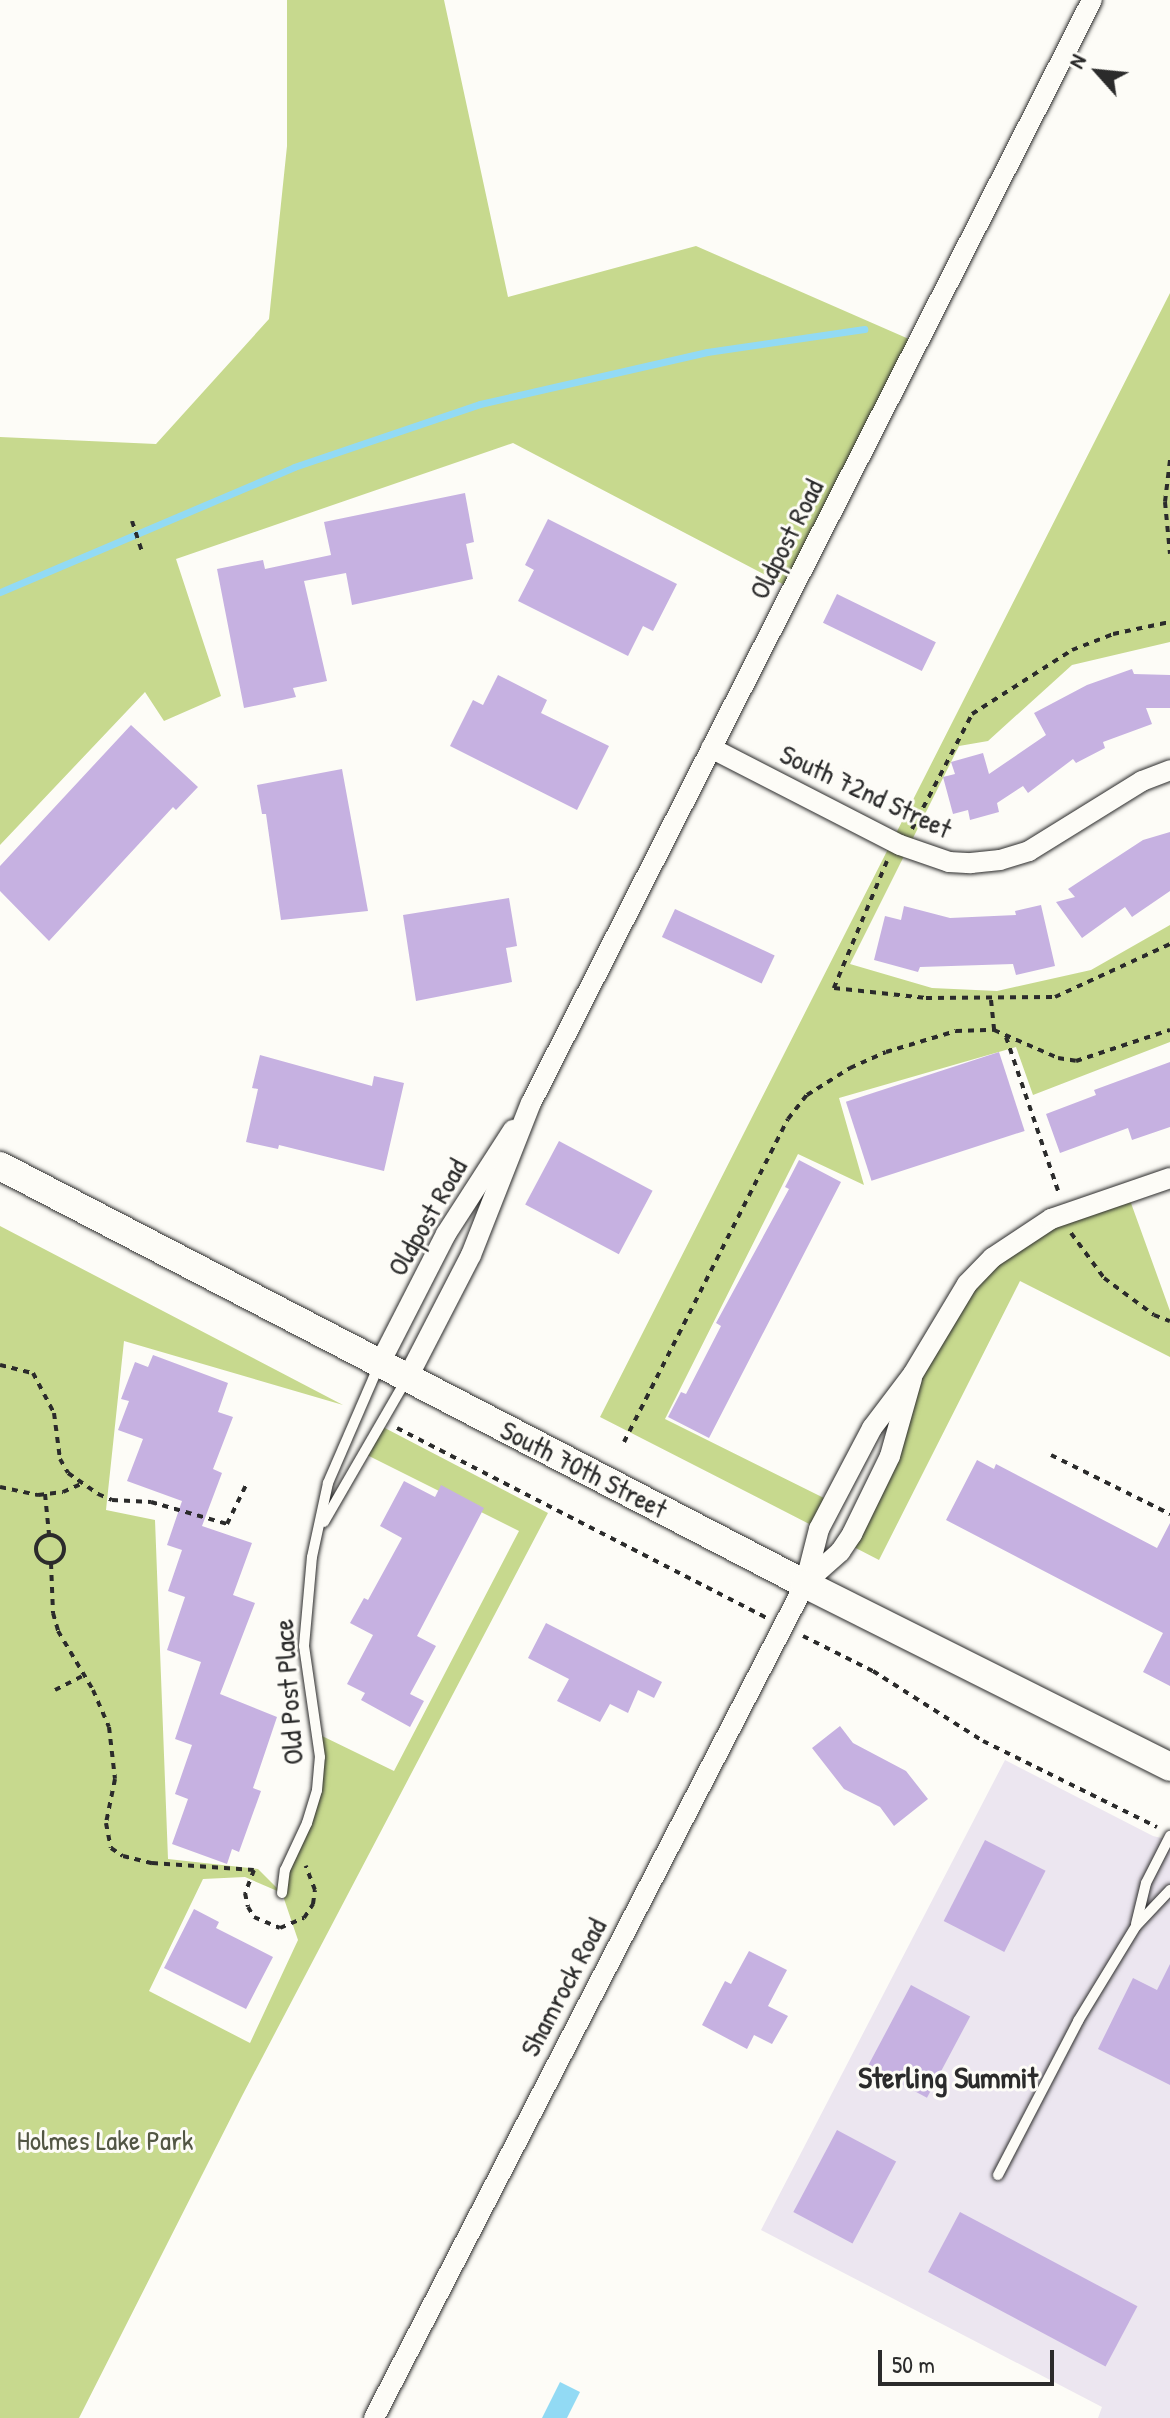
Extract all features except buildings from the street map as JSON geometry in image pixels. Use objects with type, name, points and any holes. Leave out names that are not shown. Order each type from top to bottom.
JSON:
[{"type":"main road","name":"South 70th Street","points":[[0,1166],[805,1584],[1170,1767]]},
{"type":"street","name":"Oldpost Road","points":[[408,1377],[471,1255],[531,1103],[1092,0]]},
{"type":"street","name":"South 72nd Street","points":[[711,748],[900,845],[949,862],[1000,860],[1029,851],[1142,781],[1170,770]]},
{"type":"street","name":"Oldpost Road","points":[[380,1363],[446,1234],[531,1103]]},
{"type":"street","name":"Shamrock Road","points":[[374,2418],[543,2085],[805,1584],[815,1539],[851,1465],[888,1404],[913,1374],[967,1284],[1020,1236],[1066,1213],[1170,1178]]},
{"type":"street","name":"Shamrock Road","points":[[805,1584],[840,1552],[852,1534],[890,1456],[913,1374]]},
{"type":"lane","name":"Old Post Place","points":[[282,1893],[285,1870],[307,1823],[317,1790],[320,1757],[304,1646],[304,1614],[319,1530],[328,1483],[338,1454],[380,1363]]},
{"type":"lane","name":"Old Post Place","points":[[319,1530],[408,1377]]},
{"type":"lane","points":[[1136,1926],[1146,1883],[1170,1836]]},
{"type":"lane","points":[[998,2175],[1067,2041],[1136,1926],[1170,1890]]},
{"type":"path","points":[[1170,460],[1165,502],[1170,554]]},
{"type":"path","points":[[132,521],[142,551]]},
{"type":"path","points":[[1169,621],[1113,634],[1072,650],[972,714],[908,837],[888,858],[834,988],[887,997],[1055,997],[1170,944]]},
{"type":"path","points":[[991,999],[994,1030]]},
{"type":"path","points":[[624,1442],[788,1119],[807,1095],[850,1068],[886,1052],[956,1031],[994,1030],[1058,1058],[1076,1061],[1170,1030]]},
{"type":"path","points":[[1006,1037],[1070,1232],[1104,1278],[1154,1315],[1170,1321]]},
{"type":"path","points":[[0,1365],[33,1373],[54,1413],[60,1459],[81,1484],[112,1500],[151,1502],[227,1524],[246,1485]]},
{"type":"path","points":[[1051,1455],[1170,1514]]},
{"type":"path","points":[[0,1487],[22,1494],[45,1494],[81,1484]]},
{"type":"path","points":[[45,1494],[49,1534]]},
{"type":"path","points":[[49,1534],[61,1539],[65,1548],[60,1559],[51,1563],[42,1560],[36,1552],[37,1543],[49,1534]]},
{"type":"path","points":[[51,1563],[53,1613],[64,1646],[84,1675],[109,1727],[115,1779],[106,1823],[111,1848],[123,1856],[152,1863],[254,1870],[245,1893],[248,1907],[254,1917],[280,1928],[304,1918],[313,1904],[315,1890],[306,1862]]},
{"type":"path","points":[[55,1690],[84,1675]]},
{"type":"shaded area","name":"Sterling Summit","points":[[1005,1760],[1153,1836],[1170,1840],[1170,2418],[1098,2418],[1102,2407],[761,2230]]},
{"type":"green space","points":[[287,0],[444,0],[508,297],[696,246],[918,343],[792,589],[513,443],[176,559],[221,696],[164,721],[145,692],[0,845],[0,437],[156,444],[269,319],[287,146]]},
{"type":"green space","points":[[1170,293],[1170,642],[1072,665],[988,741],[959,746],[850,964],[932,988],[997,991],[1091,970],[1170,925],[1170,1042],[1033,1095],[1016,1047],[839,1098],[864,1185],[798,1154],[665,1419],[832,1502],[819,1529],[600,1417]]},
{"type":"green space","points":[[1127,1192],[1170,1311],[1170,1357],[1020,1281],[879,1560],[846,1543],[913,1374],[992,1258]]},
{"type":"green space","name":"Holmes Lake Park","points":[[0,1226],[343,1405],[124,1341],[106,1510],[155,1520],[168,1859],[258,1869],[281,1892],[317,1790],[318,1734],[394,1771],[519,1531],[365,1454],[381,1426],[548,1513],[242,2096],[79,2418],[0,2418]],"holes":[[[245,1877],[282,1893],[298,1940],[250,2043],[149,1991],[203,1879]]]},
{"type":"water","points":[[560,2382],[580,2392],[567,2418],[542,2418]]},
{"type":"waterway","points":[[0,592],[294,467],[480,404],[707,352],[864,329]]},
{"type":"district","name":"Sterling Summit","points":[[948,2077]]}]
